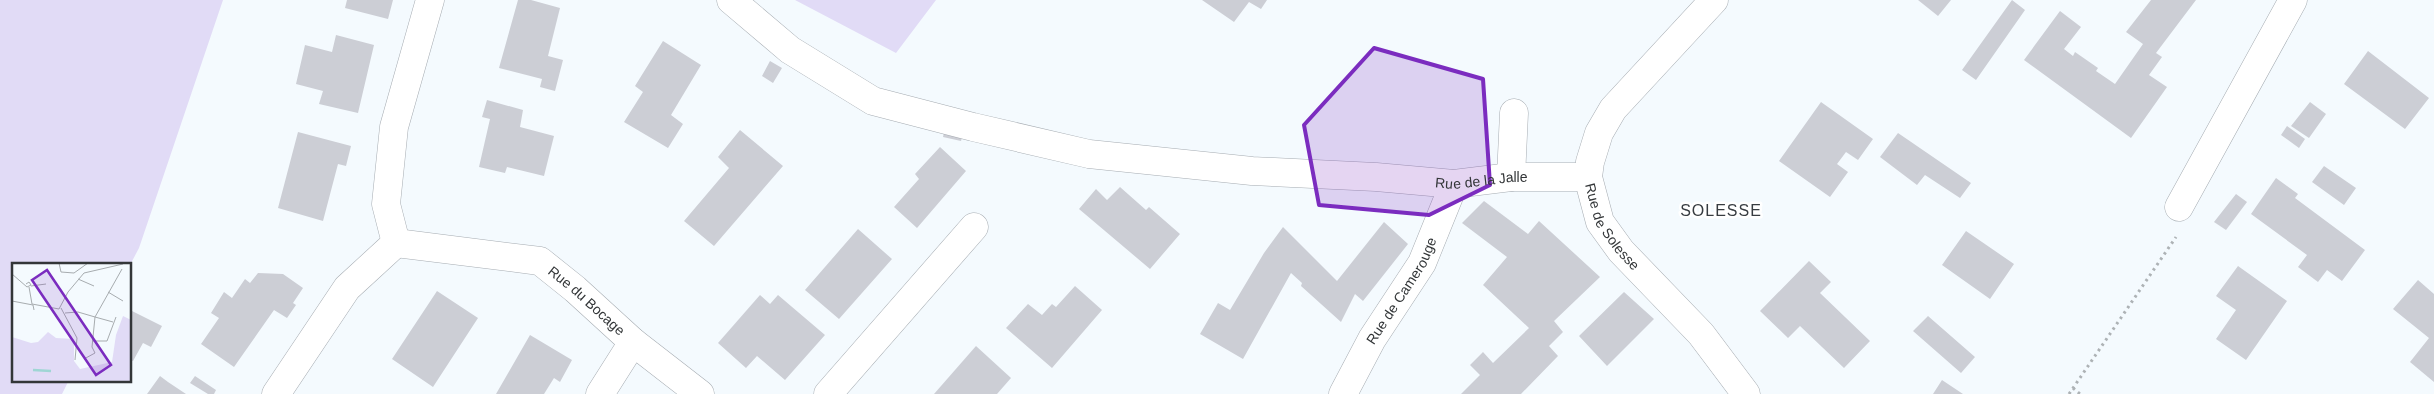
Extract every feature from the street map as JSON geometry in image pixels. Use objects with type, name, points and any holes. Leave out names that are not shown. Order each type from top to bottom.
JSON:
[{"type":"street","points":[[276,394],[347,288],[396,243],[386,204],[394,127],[430,0]]},
{"type":"street","name":"Rue de la Jalle","points":[[731,0],[790,50],[873,101],[1089,154],[1252,171],[1376,177],[1454,184],[1511,177],[1588,177]]},
{"type":"street","name":"Rue de Solesse","points":[[1714,0],[1613,109],[1599,133],[1590,162],[1588,177],[1600,222],[1610,236],[1701,334],[1746,394]]},
{"type":"street","points":[[2179,207],[2293,0]]},
{"type":"street","points":[[1511,177],[1514,114]]},
{"type":"street","name":"Rue de Camerouge","points":[[1343,394],[1372,339],[1422,263],[1454,184]]},
{"type":"street","points":[[828,394],[974,227]]},
{"type":"street","name":"Rue du Bocage","points":[[396,243],[540,261],[575,289],[633,342],[700,394]]},
{"type":"street","points":[[600,394],[633,342]]},
{"type":"path","points":[[2073,388],[2080,394]]},
{"type":"highlighted area","points":[[1374,48],[1483,79],[1490,185],[1429,215],[1319,205],[1304,125]]},
{"type":"shaded area","points":[[0,0],[223,0],[139,248],[131,263],[12,263],[12,382],[68,382],[62,394],[0,394]]},
{"type":"shaded area","points":[[795,0],[936,0],[896,53]]},
{"type":"building","points":[[347,0],[393,0],[388,19],[345,8]]},
{"type":"building","points":[[518,0],[531,0],[560,8],[548,56],[563,60],[555,91],[540,87],[542,79],[499,68]]},
{"type":"building","points":[[1202,0],[1267,0],[1261,9],[1249,2],[1234,22]]},
{"type":"building","points":[[1918,0],[1951,0],[1938,16]]},
{"type":"building","points":[[2012,0],[2025,10],[1976,80],[1962,70]]},
{"type":"building","points":[[2151,0],[2196,0],[2156,53],[2162,57],[2149,75],[2167,87],[2131,138],[2024,60],[2060,11],[2081,27],[2064,49],[2073,56],[2075,52],[2098,68],[2096,71],[2115,84],[2143,44],[2126,32]]},
{"type":"building","points":[[336,35],[374,45],[358,113],[319,104],[323,91],[296,84],[305,45],[332,52]]},
{"type":"building","points":[[663,41],[701,65],[671,115],[683,124],[668,148],[624,122],[643,92],[635,86]]},
{"type":"building","points":[[2368,51],[2429,98],[2405,129],[2344,84]]},
{"type":"building","points":[[770,61],[782,68],[773,83],[762,76]]},
{"type":"building","points":[[487,100],[523,110],[520,127],[554,136],[544,176],[507,167],[505,173],[479,167],[490,119],[482,117]]},
{"type":"building","points":[[1821,102],[1873,139],[1858,160],[1846,152],[1837,164],[1848,172],[1830,197],[1779,161]]},
{"type":"building","points":[[2310,102],[2326,114],[2309,138],[2291,126]]},
{"type":"building","points":[[946,123],[965,128],[961,141],[943,137]]},
{"type":"building","points":[[2287,126],[2305,139],[2299,148],[2281,135]]},
{"type":"building","points":[[740,130],[783,166],[714,246],[684,221],[729,168],[718,157]]},
{"type":"building","points":[[298,132],[351,146],[346,166],[338,164],[323,221],[278,208]]},
{"type":"building","points":[[1898,133],[1971,183],[1960,198],[1925,175],[1917,185],[1880,157]]},
{"type":"building","points":[[940,147],[966,171],[917,228],[894,207],[919,179],[915,174]]},
{"type":"building","points":[[2324,166],[2356,188],[2344,205],[2312,182]]},
{"type":"building","points":[[2276,178],[2298,194],[2295,198],[2365,250],[2342,281],[2327,270],[2318,282],[2298,267],[2307,255],[2251,214]]},
{"type":"building","points":[[1120,187],[1146,210],[1149,207],[1180,234],[1150,269],[1079,209],[1096,189],[1107,200]]},
{"type":"building","points":[[2236,194],[2247,202],[2226,230],[2214,222]]},
{"type":"building","points":[[1484,201],[1528,234],[1539,221],[1600,277],[1554,321],[1563,332],[1549,346],[1558,356],[1521,394],[1461,394],[1480,375],[1470,365],[1483,352],[1493,363],[1529,328],[1483,285],[1507,257],[1462,223]]},
{"type":"building","points":[[1384,222],[1408,244],[1363,301],[1355,294],[1341,322],[1301,286],[1302,283],[1291,273],[1243,359],[1200,334],[1218,303],[1230,310],[1264,253],[1283,227],[1337,281]]},
{"type":"building","points":[[858,229],[892,259],[839,319],[805,290]]},
{"type":"building","points":[[1966,231],[2014,264],[1990,299],[1942,265]]},
{"type":"building","points":[[1809,261],[1831,282],[1820,293],[1870,341],[1844,368],[1800,326],[1788,338],[1760,311]]},
{"type":"building","points":[[2238,266],[2287,301],[2246,360],[2216,339],[2236,310],[2216,296]]},
{"type":"building","points":[[258,273],[283,274],[303,288],[293,303],[296,305],[287,318],[274,310],[234,367],[201,344],[219,318],[211,313],[224,292],[232,298],[245,279],[250,283]]},
{"type":"building","points":[[2418,280],[2434,294],[2434,382],[2410,362],[2429,338],[2393,309]]},
{"type":"building","points":[[1075,286],[1102,310],[1052,368],[1006,328],[1028,304],[1042,315],[1052,304],[1056,307]]},
{"type":"building","points":[[437,291],[478,318],[433,387],[392,359]]},
{"type":"building","points":[[1624,292],[1654,319],[1607,366],[1579,336]]},
{"type":"building","points":[[760,295],[770,304],[778,295],[825,335],[785,380],[757,356],[746,368],[718,343]]},
{"type":"building","points":[[131,310],[162,326],[151,347],[143,343],[133,361],[131,360]]},
{"type":"building","points":[[1928,316],[1975,357],[1961,373],[1913,331]]},
{"type":"building","points":[[530,335],[572,360],[560,382],[554,378],[544,394],[496,394]]},
{"type":"building","points":[[976,346],[1011,378],[997,394],[934,394]]},
{"type":"building","points":[[160,376],[168,382],[186,394],[147,394]]},
{"type":"building","points":[[195,376],[216,390],[214,394],[208,394],[190,383]]},
{"type":"building","points":[[1942,380],[1963,394],[1933,394]]},
{"type":"district","name":"SOLESSE","points":[[1721,210]]}]
